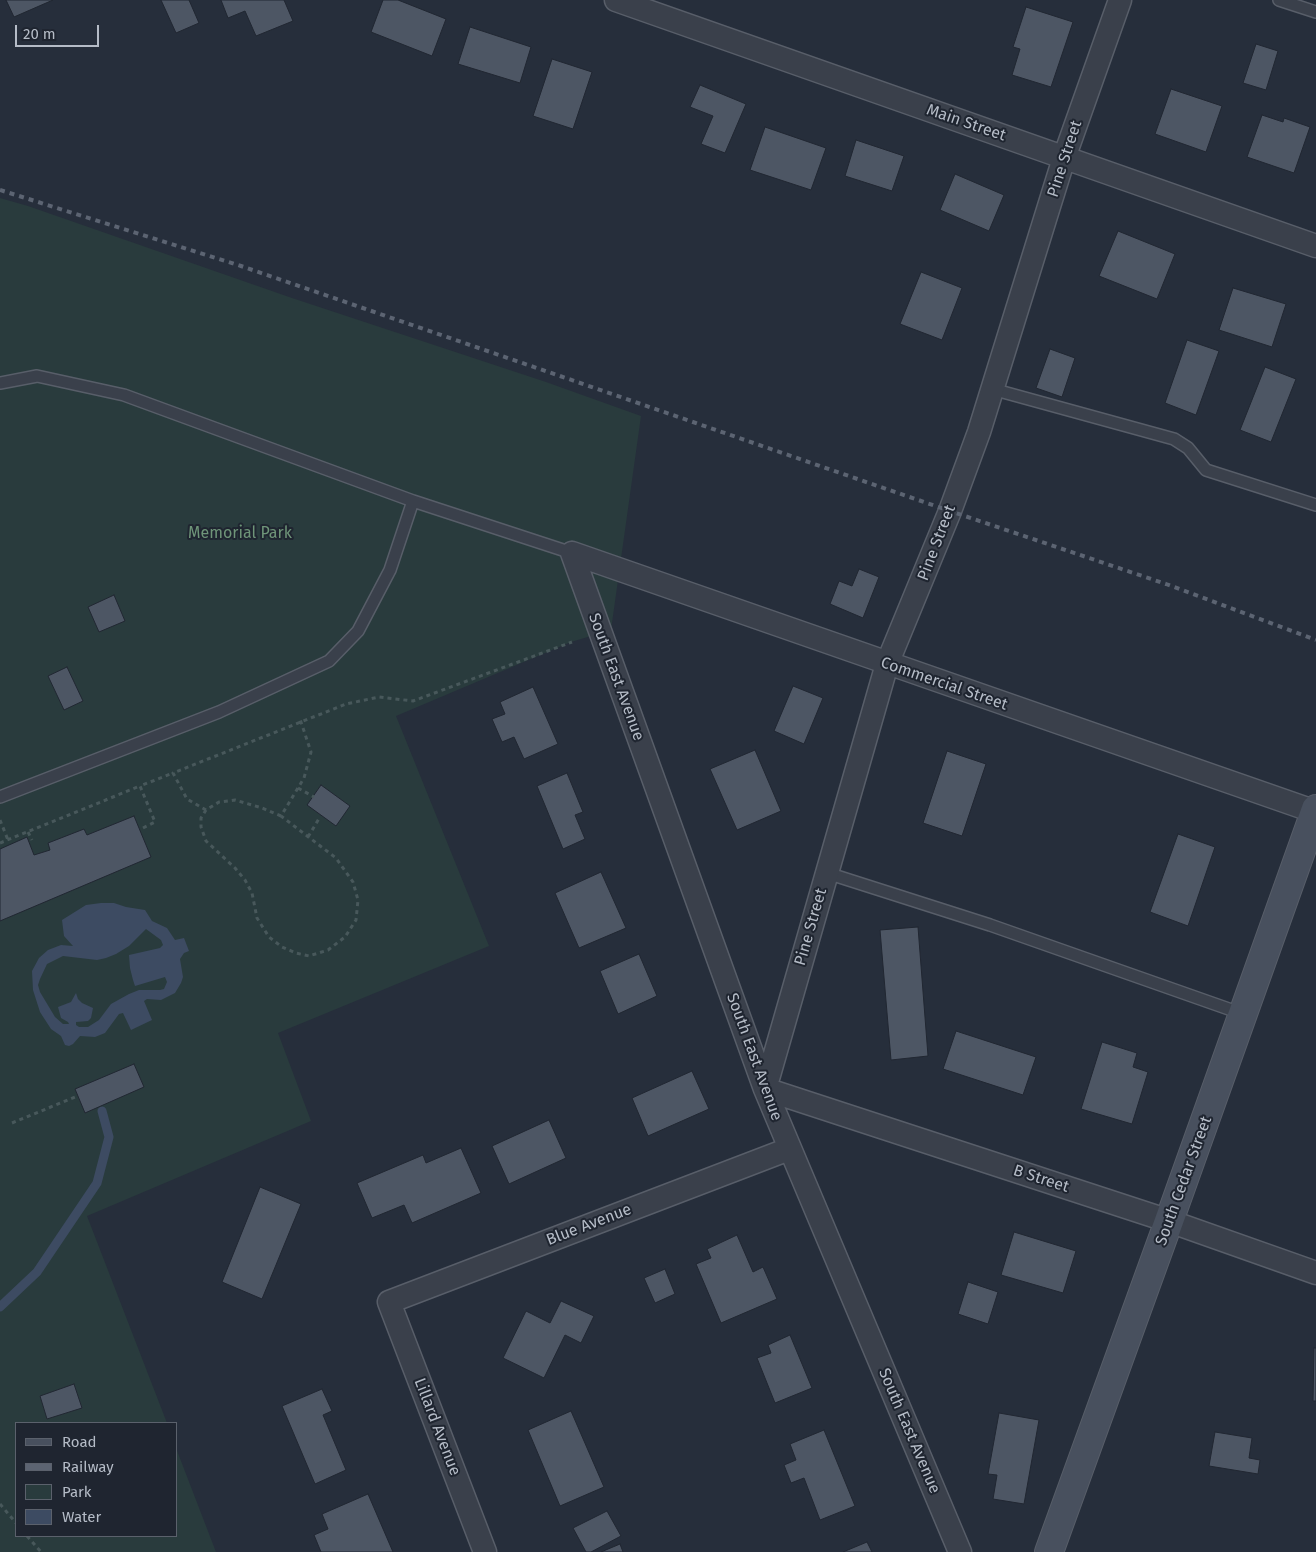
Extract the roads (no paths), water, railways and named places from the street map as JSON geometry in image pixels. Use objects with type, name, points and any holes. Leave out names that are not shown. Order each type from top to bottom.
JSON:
[{"type":"main road","name":"South Cedar Street","points":[[1049,1552],[1170,1221],[1316,811]]},
{"type":"street","name":"Main Street","points":[[616,0],[652,6],[1064,158],[1316,246]]},
{"type":"street","name":"Pine Street","points":[[765,1089],[887,664],[953,502],[979,432],[1064,158],[1120,0]]},
{"type":"street","name":"Commercial Street","points":[[572,554],[1316,811]]},
{"type":"street","name":"South East Avenue","points":[[572,554],[765,1089],[960,1552]]},
{"type":"street","name":"B Street","points":[[765,1089],[1170,1221],[1316,1274]]},
{"type":"street","name":"Blue Avenue","points":[[389,1302],[789,1149]]},
{"type":"street","name":"Lillard Avenue","points":[[389,1302],[486,1552]]},
{"type":"lane","points":[[1279,0],[1316,12]]},
{"type":"lane","points":[[0,383],[37,376],[124,395],[413,501],[572,554]]},
{"type":"lane","points":[[992,389],[1174,439],[1188,448],[1206,470],[1316,505]]},
{"type":"lane","points":[[0,797],[219,712],[329,660],[358,631],[390,570],[413,501]]},
{"type":"lane","points":[[827,873],[990,925],[1243,1014]]},
{"type":"water","points":[[114,903],[145,910],[152,921],[167,928],[175,940],[184,938],[189,951],[184,953],[180,959],[183,977],[175,993],[161,1000],[147,999],[144,1001],[152,1020],[131,1030],[123,1013],[119,1014],[105,1033],[95,1037],[80,1036],[69,1046],[65,1045],[61,1036],[51,1029],[40,1012],[33,990],[32,971],[39,958],[48,950],[61,945],[73,946],[64,936],[62,920],[86,905]],"holes":[[[146,929],[161,940],[163,945],[160,948],[129,955],[135,986],[165,977],[167,982],[164,989],[139,990],[129,994],[111,1004],[99,1020],[88,1027],[79,1027],[76,1025],[76,1022],[88,1021],[91,1018],[93,1008],[82,1003],[76,993],[71,1002],[58,1007],[61,1018],[69,1024],[63,1024],[55,1017],[40,992],[38,985],[47,964],[63,956],[97,960],[106,958],[129,946]]]},
{"type":"waterway","points":[[0,1307],[37,1272],[97,1183],[109,1137],[102,1111]]},
{"type":"railway","points":[[0,190],[241,266],[1166,584],[1316,640]]},
{"type":"park label","name":"Memorial Park","points":[[240,534]]}]
